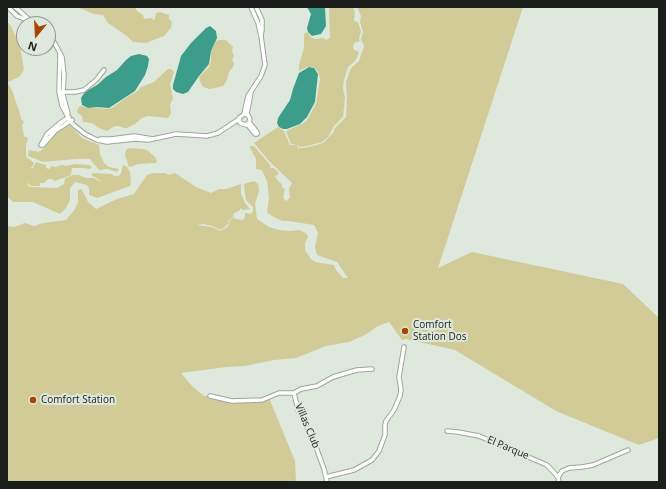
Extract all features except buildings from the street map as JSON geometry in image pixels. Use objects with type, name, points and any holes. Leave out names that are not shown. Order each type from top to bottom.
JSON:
[{"type":"street","points":[[8,7],[17,16]]},
{"type":"street","points":[[15,7],[25,16]]},
{"type":"street","points":[[56,45],[60,54],[62,106],[70,119],[82,131],[100,139],[134,136],[153,139],[176,134],[207,136],[218,133],[239,121],[241,115],[245,114],[251,92],[260,79],[264,68],[261,36],[251,7]]},
{"type":"street","points":[[256,7],[261,15],[263,25],[261,36]]},
{"type":"street","points":[[255,18],[261,15]]},
{"type":"street","points":[[61,92],[75,92],[84,90],[97,79],[104,70]]},
{"type":"street","points":[[239,121],[243,125],[248,123],[250,117],[245,114]]},
{"type":"street","points":[[54,130],[70,119]]},
{"type":"street","points":[[326,477],[354,470],[372,460],[379,451],[385,435],[385,425],[396,406],[401,393],[399,377],[404,347]]},
{"type":"street","name":"Villas Club","points":[[210,396],[238,401],[262,400],[279,394],[317,386],[333,377],[357,370],[372,369]]},
{"type":"street","name":"Villas Club","points":[[294,392],[298,410],[310,431],[327,482]]},
{"type":"street","name":"El Parque","points":[[447,431],[471,434],[496,443],[546,465],[558,477]]},
{"type":"street","points":[[559,482],[558,477],[562,471],[569,468],[593,465],[628,450]]},
{"type":"shaded area","points":[[77,7],[136,7],[136,10],[143,15],[144,19],[151,18],[153,20],[155,19],[156,13],[160,12],[169,15],[169,19],[172,22],[171,28],[164,36],[146,43],[133,42],[108,23],[103,15],[94,14]]},
{"type":"shaded area","points":[[307,7],[325,7],[326,26],[321,34],[312,36],[308,32],[307,28],[311,14]]},
{"type":"shaded area","points":[[329,7],[353,7],[355,12],[354,21],[358,22],[361,31],[360,41],[354,43],[353,47],[354,50],[358,51],[359,53],[355,61],[348,67],[344,80],[343,88],[345,98],[343,117],[334,126],[328,137],[322,142],[299,147],[298,145],[291,144],[286,131],[302,124],[307,120],[316,104],[320,79],[318,71],[313,67],[307,67],[299,71],[299,65],[304,48],[304,34],[307,32],[312,38],[316,39],[323,38],[326,40],[330,38]]},
{"type":"shaded area","points":[[357,7],[523,7],[438,268],[472,252],[623,284],[659,318],[659,438],[639,445],[556,411],[455,350],[406,339],[402,340],[389,322],[378,326],[365,335],[349,342],[326,346],[296,358],[274,360],[245,366],[181,373],[192,386],[204,396],[225,400],[269,398],[295,461],[296,482],[7,482],[7,226],[14,227],[25,223],[34,226],[43,223],[66,220],[75,209],[78,202],[78,190],[81,189],[88,202],[96,209],[117,199],[134,194],[147,175],[153,173],[165,173],[169,175],[175,173],[196,187],[211,193],[219,189],[226,189],[241,184],[241,194],[245,203],[250,209],[243,210],[240,208],[240,210],[233,214],[234,216],[229,220],[228,224],[221,230],[212,226],[203,224],[196,225],[212,227],[221,231],[228,226],[230,220],[234,217],[235,219],[243,220],[245,213],[250,214],[253,212],[253,207],[246,200],[244,184],[254,181],[258,184],[259,191],[255,204],[257,219],[269,227],[279,230],[299,230],[306,233],[308,237],[305,243],[305,250],[311,259],[315,262],[334,265],[336,270],[343,278],[348,278],[337,262],[317,255],[315,247],[318,233],[314,225],[282,221],[267,212],[269,198],[267,181],[262,170],[256,169],[256,159],[250,146],[254,146],[271,166],[270,168],[274,168],[279,174],[275,176],[285,189],[283,198],[286,201],[290,198],[289,189],[292,183],[268,160],[254,143],[278,127],[284,131],[290,145],[297,145],[298,148],[309,147],[323,143],[346,117],[346,82],[351,68],[359,61],[364,46],[361,39],[363,32],[360,22],[361,16]]},
{"type":"shaded area","points":[[7,22],[11,26],[16,37],[16,56],[22,56],[24,70],[19,77],[8,82]]},
{"type":"shaded area","points":[[210,26],[216,31],[217,38],[211,51],[209,64],[188,92],[183,94],[176,92],[173,89],[173,85],[181,56],[191,43]]},
{"type":"shaded area","points":[[226,40],[233,47],[232,51],[234,56],[232,60],[234,63],[223,86],[210,89],[203,87],[199,77],[209,67],[211,61],[211,51],[216,41]]},
{"type":"shaded area","points":[[139,54],[147,56],[149,59],[145,75],[135,91],[109,108],[88,108],[82,105],[81,98],[85,92],[117,70],[131,56]]},
{"type":"shaded area","points":[[309,67],[314,68],[318,74],[315,102],[307,117],[300,124],[283,129],[279,127],[277,123],[278,118],[290,100],[299,73]]},
{"type":"shaded area","points":[[168,69],[171,69],[174,72],[170,84],[173,98],[170,105],[171,113],[168,118],[148,116],[142,118],[127,128],[115,126],[107,131],[92,123],[83,122],[82,116],[77,112],[78,108],[81,106],[87,108],[112,108],[141,87],[154,82]]},
{"type":"shaded area","points":[[7,82],[12,90],[21,119],[24,122],[22,125],[24,136],[28,138],[26,145],[26,157],[34,163],[31,167],[33,168],[36,162],[46,165],[46,168],[49,169],[52,166],[55,167],[75,164],[89,165],[92,167],[90,169],[72,168],[71,175],[55,181],[48,179],[44,183],[40,183],[40,186],[31,186],[26,181],[28,186],[57,188],[64,184],[65,178],[73,175],[94,178],[102,182],[92,176],[92,173],[112,174],[114,176],[119,176],[123,165],[127,167],[130,172],[130,186],[97,198],[89,195],[87,185],[75,182],[70,188],[70,200],[66,208],[60,214],[33,202],[13,202],[7,196]]},
{"type":"shaded area","points":[[69,124],[82,138],[99,145],[100,154],[104,163],[109,167],[119,169],[117,172],[107,169],[99,170],[90,159],[43,162],[28,156],[29,150],[38,152],[42,150],[52,135]]},
{"type":"shaded area","points":[[129,148],[147,150],[156,158],[157,162],[129,167],[125,155],[126,150]]},
{"type":"place","name":"Comfort Station Dos","points":[[405,331]]},
{"type":"place","name":"Comfort Station","points":[[33,400]]}]
